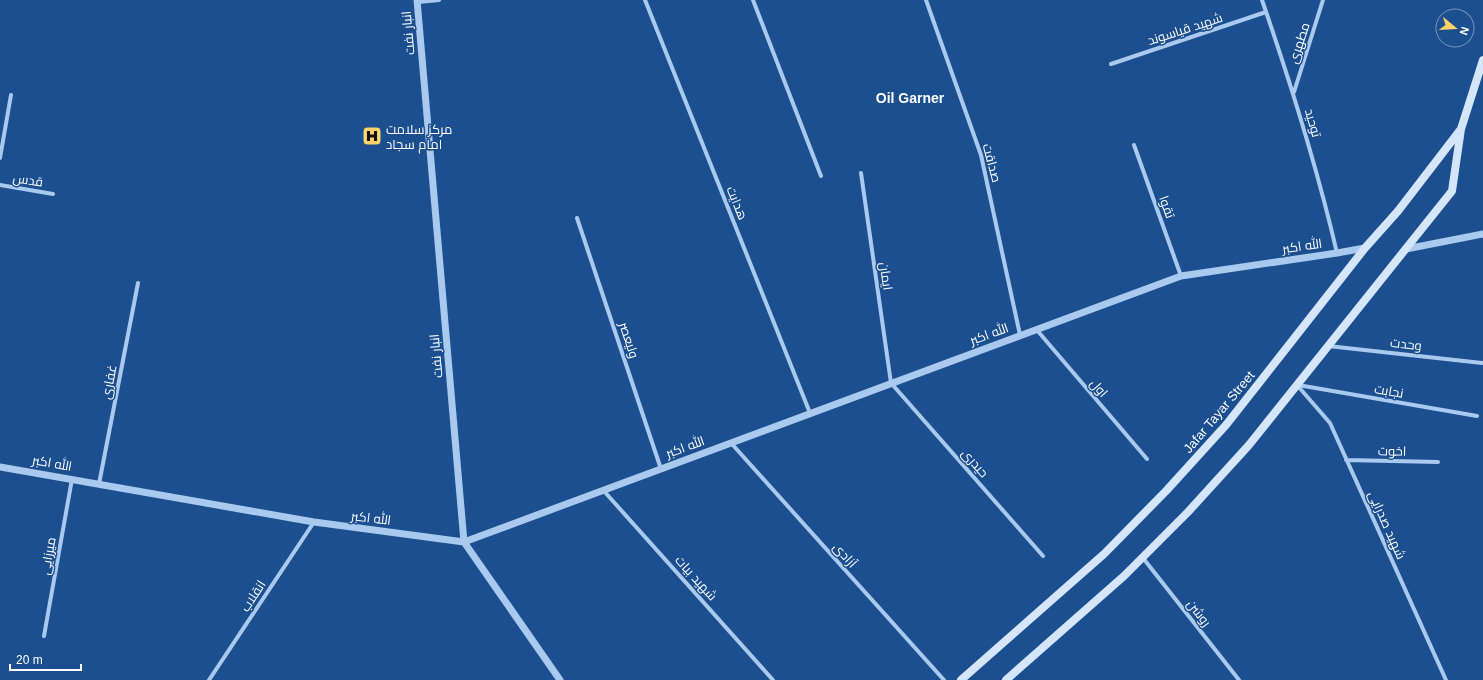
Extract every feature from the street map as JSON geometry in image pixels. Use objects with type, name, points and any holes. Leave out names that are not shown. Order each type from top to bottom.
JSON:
[{"type":"main road","name":"Jafar Tayar Street","points":[[1006,680],[1124,576],[1188,512],[1249,445],[1452,191],[1461,129],[1483,60]]},
{"type":"main road","name":"Jafar Tayar Street","points":[[961,680],[1104,554],[1166,491],[1226,425],[1365,248],[1398,211],[1461,129]]},
{"type":"street","points":[[418,1],[439,0]]},
{"type":"street","name":"هدایت","points":[[645,0],[810,413]]},
{"type":"street","points":[[753,0],[821,176]]},
{"type":"street","name":"صداقت","points":[[926,0],[981,155],[1020,335]]},
{"type":"street","name":"توحید","points":[[1262,0],[1294,93],[1338,253]]},
{"type":"street","name":"مطهری","points":[[1294,93],[1323,0]]},
{"type":"street","name":"انبار نفت","points":[[418,1],[464,542],[560,680]]},
{"type":"street","name":"شهید قیاسوند","points":[[1111,64],[1266,12]]},
{"type":"street","points":[[0,158],[11,95]]},
{"type":"street","name":"تقوا","points":[[1134,145],[1181,276]]},
{"type":"street","name":"ایمان","points":[[862,173],[891,383]]},
{"type":"street","name":"قدس","points":[[0,185],[53,194]]},
{"type":"street","name":"ولیعصر","points":[[577,218],[661,469]]},
{"type":"street","points":[[1406,249],[1483,234]]},
{"type":"street","name":"الله اکبر","points":[[0,466],[314,522],[464,542],[1181,276],[1365,248]]},
{"type":"street","name":"غفاری","points":[[99,484],[138,284]]},
{"type":"street","name":"اول","points":[[1036,329],[1147,460]]},
{"type":"street","name":"وحدت","points":[[1328,346],[1482,363]]},
{"type":"street","name":"حیدری","points":[[891,383],[1043,556]]},
{"type":"street","name":"نجابت","points":[[1297,385],[1477,416]]},
{"type":"street","name":"شهید صدرایی","points":[[1297,385],[1330,423],[1446,680]]},
{"type":"street","name":"آزادی","points":[[730,443],[944,680]]},
{"type":"street","name":"اخوت","points":[[1346,460],[1438,462]]},
{"type":"street","name":"میرزایی","points":[[44,636],[72,479]]},
{"type":"street","name":"شهید بیات","points":[[603,490],[773,680]]},
{"type":"street","name":"انقلاب","points":[[209,680],[314,522]]},
{"type":"street","name":"روشن","points":[[1143,558],[1240,680]]},
{"type":"place","name":"مرکز سلامت امام سجاد","points":[[372,136]]},
{"type":"district","name":"Oil Garner","points":[[910,98]]}]
